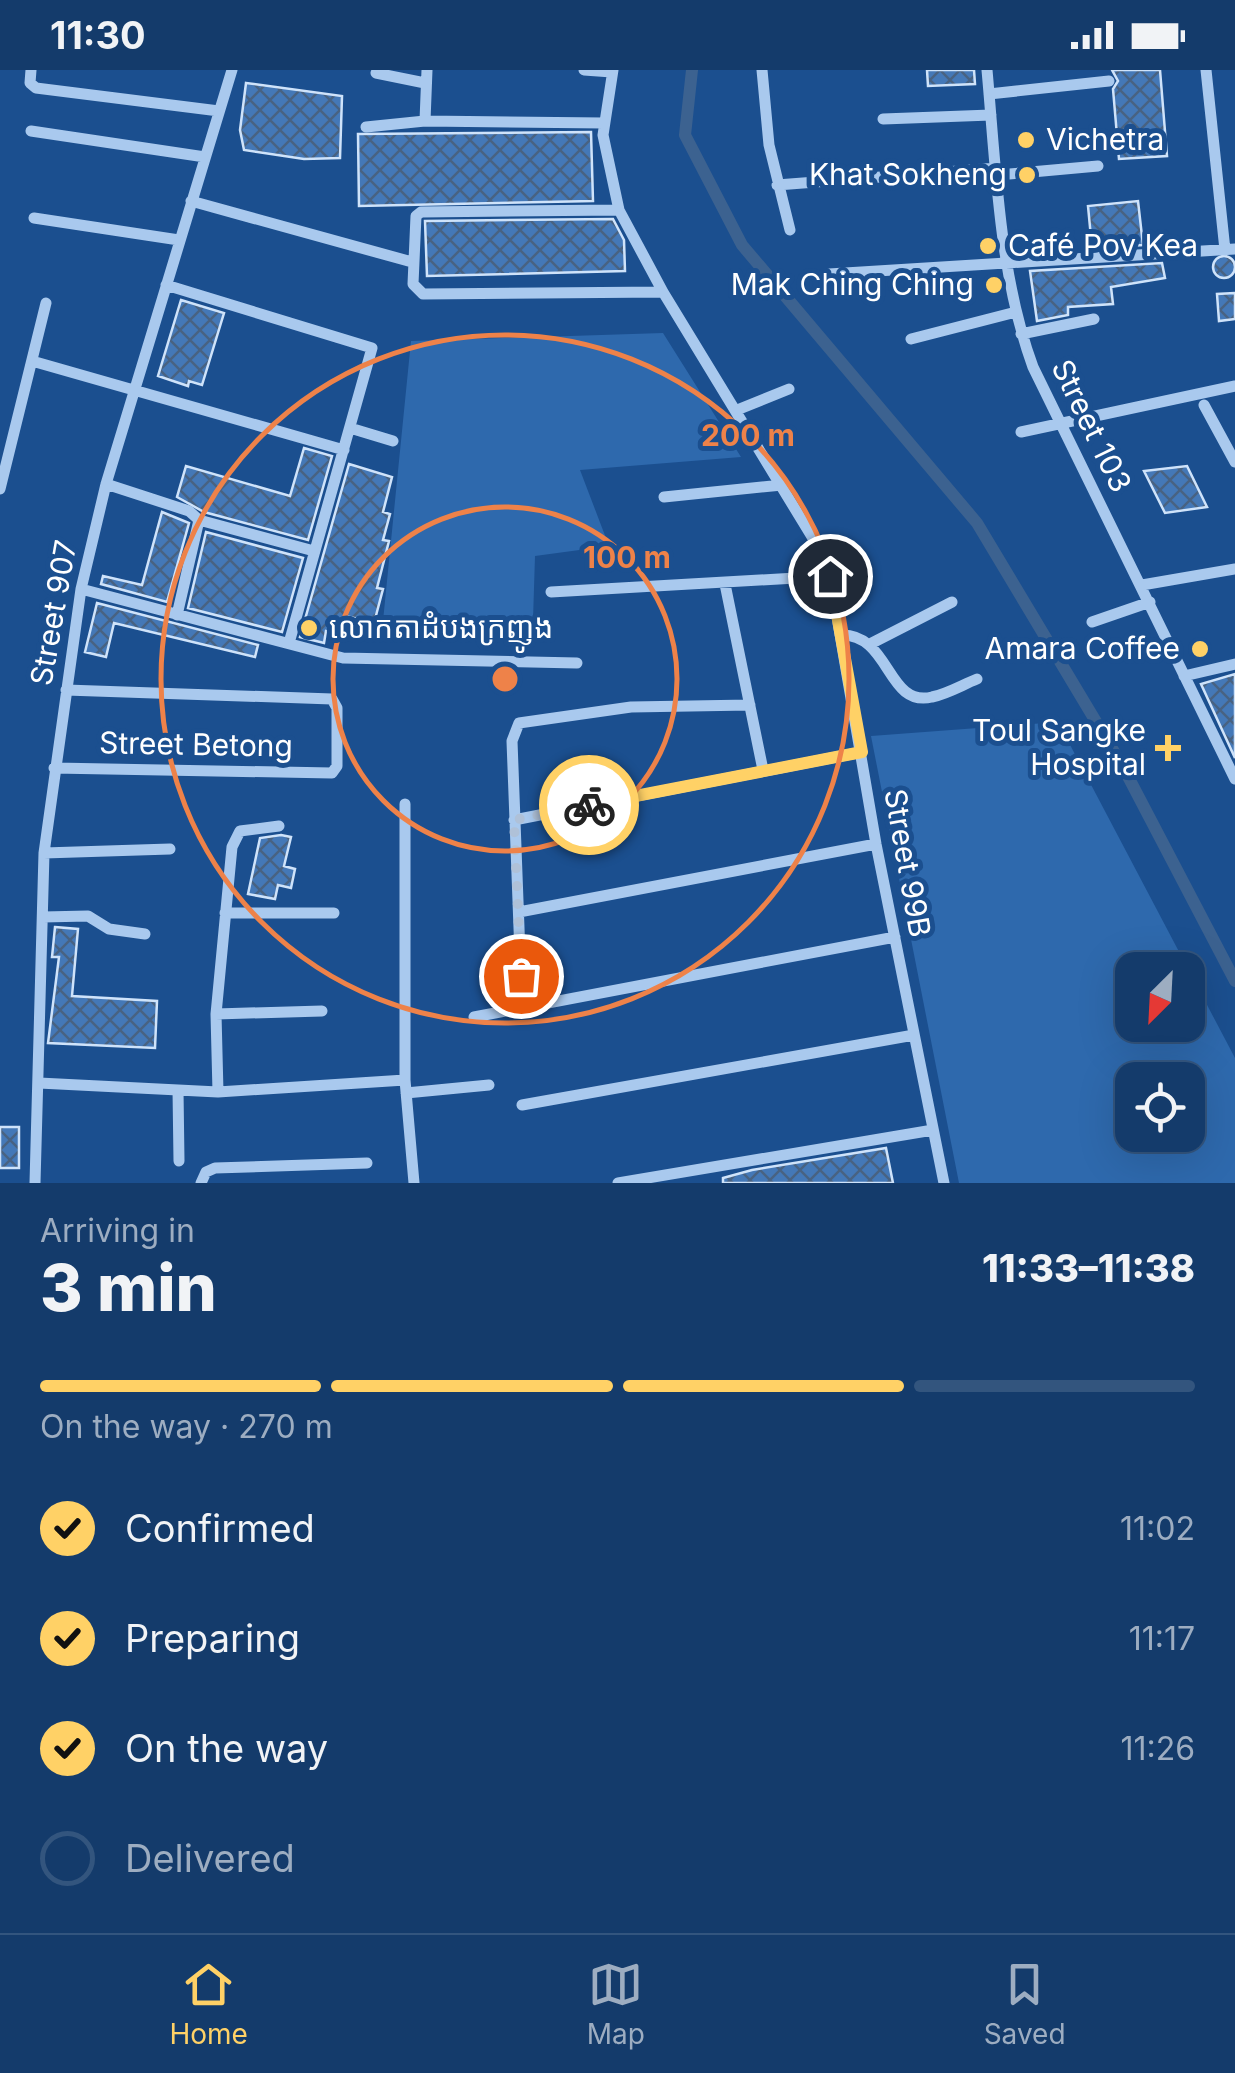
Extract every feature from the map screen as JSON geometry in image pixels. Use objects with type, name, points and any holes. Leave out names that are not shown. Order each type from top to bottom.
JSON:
[{"type":"street","points":[[31,70],[30,83],[36,88],[219,111]]},
{"type":"street","name":"Street 907","points":[[35,1183],[44,853],[81,588],[106,484],[232,70]]},
{"type":"street","points":[[584,70],[612,71]]},
{"type":"street","points":[[762,70],[777,185],[790,230]]},
{"type":"street","name":"Street 103","points":[[987,70],[1007,262],[1021,334],[1059,422],[1235,779]]},
{"type":"street","points":[[828,274],[1230,250],[1206,70]]},
{"type":"street","name":"Street 99B","points":[[612,71],[604,123],[607,166],[619,210],[663,292],[782,485],[830,576],[876,844],[944,1183]]},
{"type":"street","points":[[376,73],[426,76],[425,121]]},
{"type":"street","points":[[989,94],[1109,80]]},
{"type":"street","points":[[883,119],[991,115]]},
{"type":"street","points":[[366,127],[425,121],[604,123]]},
{"type":"street","points":[[30,131],[205,157]]},
{"type":"street","points":[[777,185],[1098,166]]},
{"type":"street","points":[[192,201],[412,262]]},
{"type":"street","points":[[619,210],[422,212],[416,216],[413,284],[424,294],[663,292]]},
{"type":"street","points":[[34,218],[179,240]]},
{"type":"street","points":[[166,285],[372,348],[288,643]]},
{"type":"street","points":[[0,488],[46,302]]},
{"type":"street","points":[[911,338],[1016,312]]},
{"type":"street","points":[[1021,334],[1094,319]]},
{"type":"street","points":[[32,360],[344,450]]},
{"type":"street","points":[[1021,432],[1235,386]]},
{"type":"street","points":[[737,410],[789,390]]},
{"type":"street","points":[[1204,404],[1235,462]]},
{"type":"street","points":[[350,428],[393,441]]},
{"type":"street","points":[[106,484],[190,510],[199,520],[314,551]]},
{"type":"street","points":[[664,497],[782,485]]},
{"type":"street","points":[[177,615],[199,520]]},
{"type":"street","points":[[1142,586],[1235,570]]},
{"type":"street","points":[[551,592],[830,576]]},
{"type":"street","points":[[725,584],[763,770]]},
{"type":"street","points":[[81,588],[343,658],[577,662]]},
{"type":"street","points":[[872,644],[952,602]]},
{"type":"street","points":[[1092,622],[1150,602]]},
{"type":"street","points":[[840,635],[853,634],[872,644],[894,681],[914,696],[932,698],[976,679]]},
{"type":"street","points":[[1184,676],[1235,664]]},
{"type":"street","name":"Street Betong","points":[[54,768],[336,771],[337,708],[332,699],[66,690]]},
{"type":"street","points":[[522,1008],[512,741],[519,723],[631,707],[750,705]]},
{"type":"street","points":[[514,820],[862,752]]},
{"type":"street","points":[[405,804],[406,1086],[414,1183]]},
{"type":"street","points":[[218,1092],[216,1014],[235,836],[249,829],[280,826]]},
{"type":"street","points":[[519,912],[876,844]]},
{"type":"street","points":[[44,853],[170,849]]},
{"type":"street","points":[[225,913],[334,913]]},
{"type":"street","points":[[43,916],[88,916],[109,929],[145,934]]},
{"type":"street","points":[[474,1017],[895,937]]},
{"type":"street","points":[[216,1014],[322,1011]]},
{"type":"street","points":[[522,1105],[914,1035]]},
{"type":"street","points":[[39,1083],[218,1092],[490,1086]]},
{"type":"street","points":[[178,1090],[179,1161]]},
{"type":"street","points":[[618,1183],[933,1130]]},
{"type":"street","points":[[201,1183],[206,1172],[215,1168],[368,1163]]},
{"type":"shaded area","points":[[663,333],[741,457],[580,470],[609,546],[535,556],[533,620],[383,621],[411,341]]},
{"type":"shaded area","points":[[1058,722],[1179,952],[1115,952],[1115,1042],[1205,1042],[1205,1001],[1235,1058],[1235,1183],[959,1183],[871,736]]},
{"type":"building","points":[[927,70],[974,70],[975,84],[928,86]]},
{"type":"building","points":[[1112,70],[1160,70],[1167,156],[1119,159],[1113,89],[1118,81]]},
{"type":"building","points":[[246,83],[342,96],[340,158],[304,159],[244,150],[240,130]]},
{"type":"building","points":[[591,132],[593,201],[359,206],[358,134]]},
{"type":"building","points":[[1138,201],[1143,245],[1092,248],[1088,206]]},
{"type":"building","points":[[613,219],[624,240],[625,271],[427,276],[425,221]]},
{"type":"building","points":[[1224,256],[1232,259],[1232,275],[1224,278],[1216,275],[1213,267],[1216,259]]},
{"type":"building","points":[[1162,263],[1165,278],[1111,287],[1113,304],[1068,307],[1068,315],[1037,321],[1030,271]]},
{"type":"building","points":[[1235,293],[1235,319],[1219,321],[1217,294]]},
{"type":"building","points":[[181,300],[224,313],[202,385],[189,381],[188,386],[158,376]]},
{"type":"building","points":[[304,448],[332,456],[308,540],[204,512],[177,497],[186,466],[290,496]]},
{"type":"building","points":[[349,464],[392,477],[383,512],[390,514],[383,540],[389,541],[377,588],[383,589],[374,623],[346,616],[342,635],[326,631],[324,643],[300,637]]},
{"type":"building","points":[[1187,466],[1207,507],[1165,513],[1144,471]]},
{"type":"building","points":[[162,512],[189,523],[167,602],[101,584],[103,576],[142,585]]},
{"type":"building","points":[[206,532],[303,558],[282,632],[188,608]]},
{"type":"building","points":[[97,603],[258,645],[255,657],[114,623],[106,657],[85,652]]},
{"type":"building","points":[[1235,674],[1235,758],[1201,684]]},
{"type":"building","points":[[291,837],[284,866],[295,869],[291,888],[278,885],[275,899],[248,894],[260,838]]},
{"type":"building","points":[[55,927],[78,929],[72,996],[157,1001],[155,1048],[48,1043],[59,957],[52,957]]},
{"type":"building","points":[[0,1127],[19,1127],[19,1168],[0,1168]]},
{"type":"building","points":[[886,1148],[893,1183],[723,1183],[723,1178],[752,1170]]},
{"type":"waterway","points":[[692,70],[685,135],[742,245],[977,523],[1122,765],[1235,981]]},
{"type":"way so far","points":[[521,976],[514,820],[589,805]]},
{"type":"place","name":"Vichetra","points":[[1026,140]]},
{"type":"place","name":"Khat Sokheng","points":[[1027,175]]},
{"type":"place","name":"Café Pov Kea","points":[[988,246]]},
{"type":"place","name":"Mak Ching Ching","points":[[994,285]]},
{"type":"place","name":"លោកតាដំបងក្រញូង","points":[[309,628]]},
{"type":"place","name":"Amara Coffee","points":[[1200,649]]},
{"type":"place","name":"Toul Sangke Hospital","points":[[1168,748]]},
{"type":"route","points":[[589,805],[862,752],[830,576]]}]
